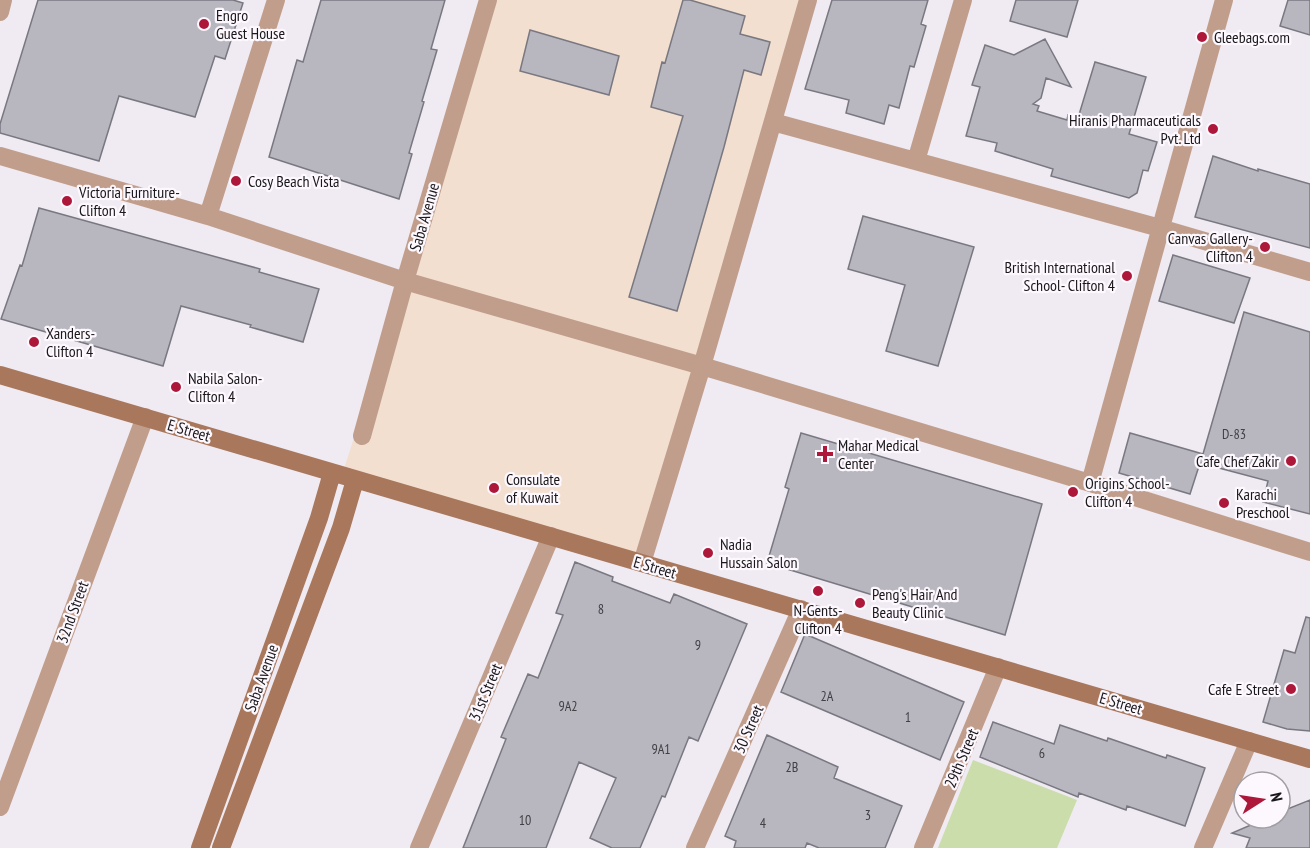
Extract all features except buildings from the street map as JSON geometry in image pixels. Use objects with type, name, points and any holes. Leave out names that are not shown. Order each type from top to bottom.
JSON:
[{"type":"main road","name":"E Street","points":[[0,375],[1310,759]]},
{"type":"main road","name":"Saba Avenue","points":[[200,848],[318,518],[332,472]]},
{"type":"main road","name":"Saba Avenue","points":[[221,848],[341,528],[355,480]]},
{"type":"street","points":[[0,12],[3,0]]},
{"type":"street","points":[[208,216],[276,0]]},
{"type":"street","name":"Saba Avenue","points":[[363,436],[405,281],[488,0]]},
{"type":"street","points":[[642,563],[702,366],[808,0]]},
{"type":"street","points":[[916,161],[963,0]]},
{"type":"street","points":[[1090,483],[1224,0]]},
{"type":"street","points":[[773,122],[1160,228],[1310,272]]},
{"type":"street","points":[[0,156],[208,216],[405,281],[702,366],[1310,552]]},
{"type":"street","name":"32nd Street","points":[[0,807],[145,417]]},
{"type":"street","name":"31st Street","points":[[419,848],[551,536]]},
{"type":"street","name":"30 Street","points":[[695,848],[801,609]]},
{"type":"street","name":"29th Street","points":[[923,848],[998,667]]},
{"type":"street","points":[[1203,848],[1250,741]]},
{"type":"shaded area","points":[[488,0],[807,0],[642,563],[342,475],[405,281]]},
{"type":"green space","points":[[973,760],[1077,800],[1057,848],[938,848]]},
{"type":"place","name":"Engro Guest House","points":[[204,24]]},
{"type":"place","name":"Gleebags.com","points":[[1202,37]]},
{"type":"place","name":"Hiranis Pharmaceuticals Pvt. Ltd","points":[[1213,129]]},
{"type":"place","name":"Cosy Beach Vista","points":[[236,181]]},
{"type":"place","name":"Victoria Furniture- Clifton 4","points":[[67,201]]},
{"type":"place","name":"Canvas Gallery- Clifton 4","points":[[1265,247]]},
{"type":"place","name":"British International School- Clifton 4","points":[[1127,276]]},
{"type":"place","name":"Xanders- Clifton 4","points":[[34,342]]},
{"type":"place","name":"Nabila Salon- Clifton 4","points":[[176,387]]},
{"type":"place","name":"Mahar Medical Center","points":[[825,454]]},
{"type":"place","name":"Cafe Chef Zakir","points":[[1291,461]]},
{"type":"place","name":"Consulate of Kuwait","points":[[494,488]]},
{"type":"place","name":"Origins School- Clifton 4","points":[[1073,492]]},
{"type":"place","name":"Karachi Preschool","points":[[1224,503]]},
{"type":"place","name":"Nadia Hussain Salon","points":[[708,553]]},
{"type":"place","name":"N-Gents- Clifton 4","points":[[818,591]]},
{"type":"place","name":"Peng's Hair And Beauty Clinic","points":[[860,603]]},
{"type":"place","name":"Cafe E Street","points":[[1291,689]]}]
